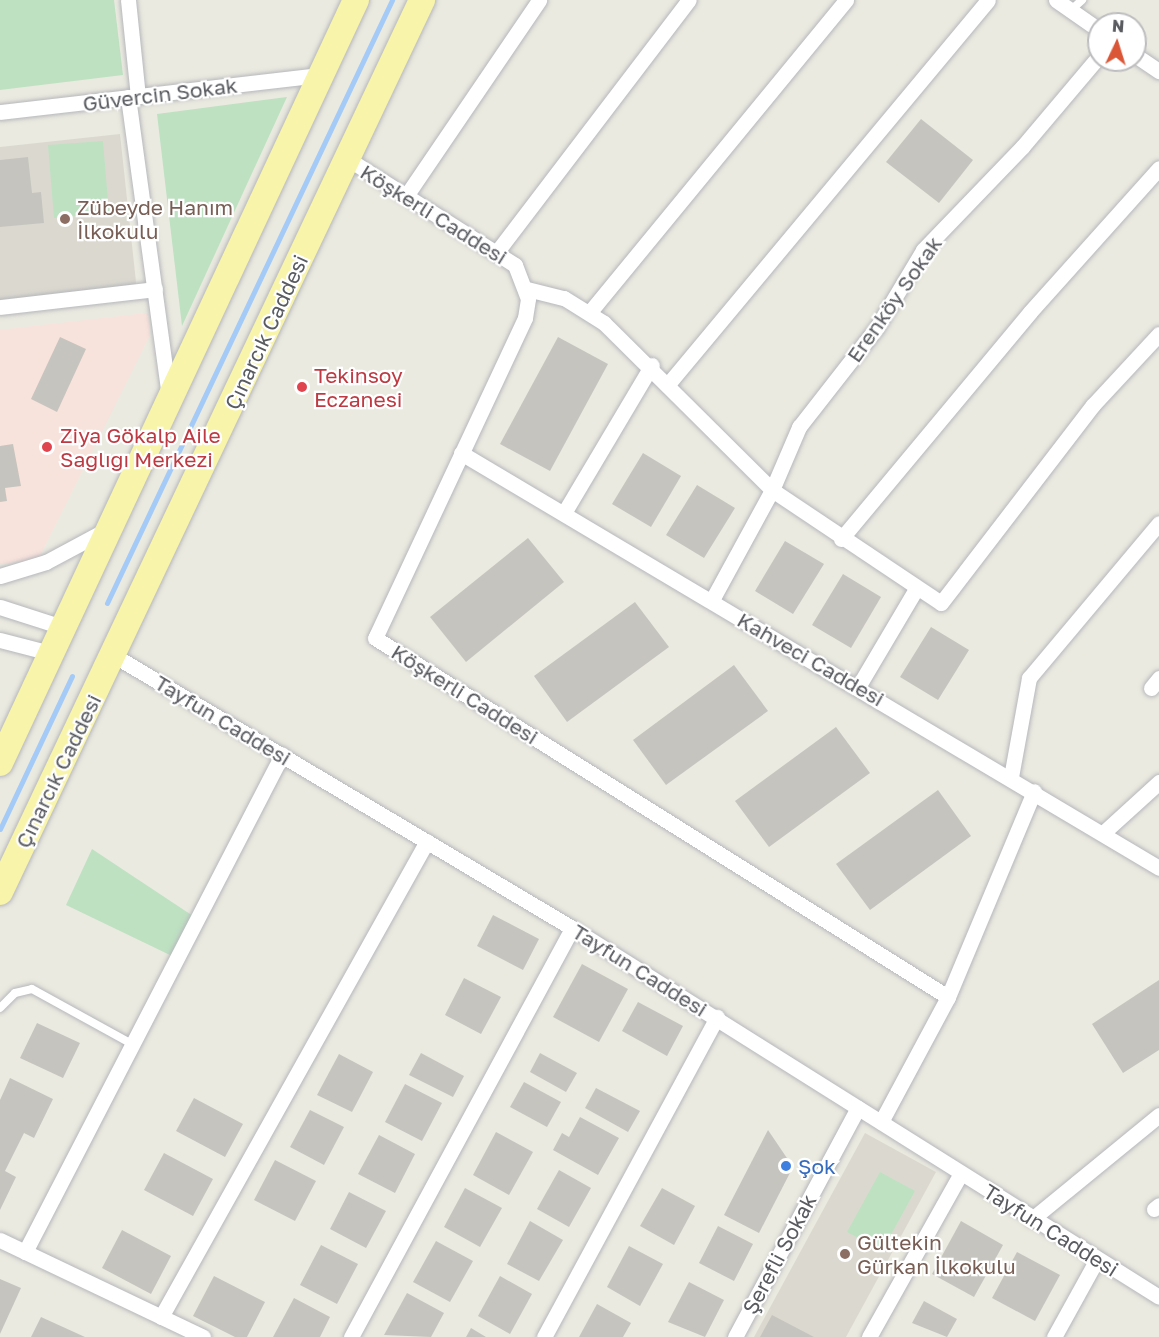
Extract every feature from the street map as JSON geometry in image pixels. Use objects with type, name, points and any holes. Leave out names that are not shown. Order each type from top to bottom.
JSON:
[{"type":"main road","points":[[0,763],[106,530],[356,0]]},
{"type":"main road","name":"Çınarcık Caddesi","points":[[0,892],[422,0]]},
{"type":"street","points":[[128,0],[133,97],[170,396]]},
{"type":"street","points":[[406,196],[539,0]]},
{"type":"street","points":[[496,253],[690,0]]},
{"type":"street","points":[[589,312],[846,0]]},
{"type":"street","points":[[669,383],[988,0]]},
{"type":"street","points":[[1056,0],[1077,5],[1087,16]]},
{"type":"street","name":"Erenköy Sokak","points":[[712,600],[772,490],[809,410],[877,327],[923,250],[1023,147],[1087,70]]},
{"type":"street","name":"Güvercin Sokak","points":[[0,112],[321,75]]},
{"type":"street","name":"Köşkerli Caddesi","points":[[348,159],[514,265],[527,288],[525,318],[375,638],[948,998]]},
{"type":"street","points":[[841,539],[1030,312],[1159,168]]},
{"type":"street","points":[[527,288],[589,312],[652,365],[772,490],[841,539],[941,603],[1093,405],[1159,334]]},
{"type":"street","points":[[0,307],[155,289]]},
{"type":"street","points":[[564,513],[652,365]]},
{"type":"street","name":"Kahveci Caddesi","points":[[461,453],[1034,790],[1159,868]]},
{"type":"street","points":[[1011,777],[1029,678],[1159,523]]},
{"type":"street","points":[[0,576],[56,557],[106,530]]},
{"type":"street","points":[[858,687],[916,589]]},
{"type":"street","points":[[0,607],[62,627]]},
{"type":"street","points":[[0,640],[50,653]]},
{"type":"street","name":"Tayfun Caddesi","points":[[113,655],[572,928],[717,1017],[1032,1219],[1159,1297]]},
{"type":"street","points":[[25,1252],[282,755]]},
{"type":"street","points":[[1103,833],[1159,782]]},
{"type":"street","points":[[881,1122],[948,998],[1034,790]]},
{"type":"street","points":[[161,1317],[427,841]]},
{"type":"street","points":[[351,1337],[572,928]]},
{"type":"street","points":[[544,1337],[717,1017]]},
{"type":"street","name":"Şerefli Sokak","points":[[735,1337],[858,1108]]},
{"type":"street","points":[[1032,1219],[1159,1115]]},
{"type":"street","points":[[869,1337],[961,1173]]},
{"type":"street","points":[[0,1240],[203,1337]]},
{"type":"street","points":[[1054,1337],[1097,1259]]},
{"type":"lane","points":[[0,1008],[15,993],[32,989],[132,1044]]},
{"type":"shaded area","name":"Zübeyde Hanım İlkokulu","points":[[120,134],[137,291],[0,306],[0,147]]},
{"type":"shaded area","name":"Ziya Gökalp Aile Sağlığı Merkezi","points":[[148,313],[150,335],[38,560],[0,564],[0,330]]},
{"type":"shaded area","name":"Gültekin Gürkan İlkokulu","points":[[865,1133],[936,1172],[846,1337],[754,1337]]},
{"type":"green space","points":[[0,0],[114,0],[123,75],[0,90]]},
{"type":"green space","points":[[287,97],[182,326],[157,114]]},
{"type":"green space","points":[[103,141],[109,213],[54,218],[48,145]]},
{"type":"green space","points":[[92,849],[193,916],[172,956],[66,905]]},
{"type":"green space","points":[[880,1172],[915,1191],[882,1251],[847,1232]]},
{"type":"building","points":[[921,119],[973,160],[939,203],[886,162]]},
{"type":"building","points":[[28,157],[32,193],[41,192],[44,223],[0,227],[0,160]]},
{"type":"building","points":[[60,337],[86,349],[57,412],[31,399]]},
{"type":"building","points":[[558,337],[608,364],[550,471],[500,444]]},
{"type":"building","points":[[13,444],[21,486],[5,488],[7,501],[0,502],[0,446]]},
{"type":"building","points":[[643,453],[681,476],[651,527],[612,504]]},
{"type":"building","points":[[697,485],[735,508],[704,558],[666,535]]},
{"type":"building","points":[[528,538],[564,582],[466,662],[430,617]]},
{"type":"building","points":[[785,541],[824,564],[793,614],[755,591]]},
{"type":"building","points":[[843,574],[881,597],[851,648],[812,625]]},
{"type":"building","points":[[635,602],[669,647],[567,722],[534,676]]},
{"type":"building","points":[[931,627],[969,650],[938,700],[900,677]]},
{"type":"building","points":[[734,665],[768,711],[666,785],[633,740]]},
{"type":"building","points":[[836,727],[870,773],[769,847],[735,801]]},
{"type":"building","points":[[938,790],[971,836],[870,910],[836,864]]},
{"type":"building","points":[[493,915],[539,939],[523,970],[477,946]]},
{"type":"building","points":[[582,964],[628,989],[599,1042],[553,1017]]},
{"type":"building","points":[[464,978],[501,997],[481,1034],[445,1015]]},
{"type":"building","points":[[1159,980],[1159,1050],[1123,1073],[1092,1024]]},
{"type":"building","points":[[638,1002],[683,1026],[667,1056],[622,1031]]},
{"type":"building","points":[[37,1023],[80,1043],[63,1078],[20,1058]]},
{"type":"building","points":[[421,1053],[464,1076],[453,1097],[409,1075]]},
{"type":"building","points":[[540,1053],[577,1073],[566,1092],[530,1072]]},
{"type":"building","points":[[339,1054],[373,1072],[352,1112],[317,1095]]},
{"type":"building","points":[[10,1078],[53,1099],[34,1138],[24,1133],[5,1171],[16,1177],[0,1210],[0,1100]]},
{"type":"building","points":[[524,1082],[561,1102],[547,1127],[510,1107]]},
{"type":"building","points":[[405,1084],[442,1103],[422,1141],[385,1122]]},
{"type":"building","points":[[596,1088],[640,1111],[628,1132],[585,1108]]},
{"type":"building","points":[[194,1098],[243,1124],[225,1157],[176,1131]]},
{"type":"building","points":[[310,1110],[344,1127],[324,1165],[290,1147]]},
{"type":"building","points":[[580,1117],[619,1138],[598,1175],[553,1150],[562,1133],[569,1137]]},
{"type":"building","points":[[768,1130],[793,1167],[759,1233],[724,1215]]},
{"type":"building","points":[[496,1132],[533,1152],[509,1195],[473,1175]]},
{"type":"building","points":[[379,1135],[415,1154],[395,1193],[358,1174]]},
{"type":"building","points":[[164,1153],[213,1179],[193,1216],[144,1190]]},
{"type":"building","points":[[275,1160],[316,1181],[295,1221],[254,1200]]},
{"type":"building","points":[[559,1170],[591,1188],[569,1227],[537,1209]]},
{"type":"building","points":[[465,1188],[502,1208],[480,1247],[444,1227]]},
{"type":"building","points":[[662,1188],[695,1206],[674,1245],[640,1226]]},
{"type":"building","points":[[349,1192],[386,1211],[366,1248],[330,1229]]},
{"type":"building","points":[[530,1221],[563,1240],[539,1281],[507,1264]]},
{"type":"building","points":[[961,1221],[1003,1245],[974,1297],[932,1274]]},
{"type":"building","points":[[718,1226],[753,1244],[734,1281],[699,1263]]},
{"type":"building","points":[[122,1230],[171,1256],[151,1294],[102,1268]]},
{"type":"building","points":[[436,1241],[473,1261],[450,1302],[413,1282]]},
{"type":"building","points":[[321,1245],[358,1264],[337,1304],[300,1285]]},
{"type":"building","points":[[629,1246],[663,1264],[640,1306],[607,1287]]},
{"type":"building","points":[[1017,1252],[1060,1275],[1035,1321],[992,1298]]},
{"type":"building","points":[[214,1276],[265,1302],[247,1337],[235,1337],[193,1316]]},
{"type":"building","points":[[500,1276],[532,1294],[510,1334],[478,1316]]},
{"type":"building","points":[[0,1279],[21,1288],[0,1334]]},
{"type":"building","points":[[689,1282],[724,1300],[705,1337],[668,1322]]},
{"type":"building","points":[[407,1293],[444,1313],[431,1337],[384,1335]]},
{"type":"building","points":[[294,1298],[330,1317],[320,1337],[273,1337]]},
{"type":"building","points":[[924,1301],[957,1319],[947,1337],[912,1323]]},
{"type":"building","points":[[597,1304],[631,1323],[623,1337],[579,1337]]},
{"type":"building","points":[[772,1315],[814,1337],[760,1337]]},
{"type":"building","points":[[41,1317],[85,1337],[31,1337]]},
{"type":"building","points":[[471,1328],[486,1337],[466,1337]]},
{"type":"waterway","points":[[107,603],[392,0]]},
{"type":"waterway","points":[[0,829],[72,676]]},
{"type":"place","name":"Zübeyde Hanım İlkokulu","points":[[65,219]]},
{"type":"place","name":"Tekinsoy Eczanesi","points":[[302,387]]},
{"type":"place","name":"Ziya Gökalp Aile Sağlığı Merkezi","points":[[47,447]]},
{"type":"place","name":"Şok","points":[[786,1166]]},
{"type":"place","name":"Gültekin Gürkan İlkokulu","points":[[845,1254]]}]
